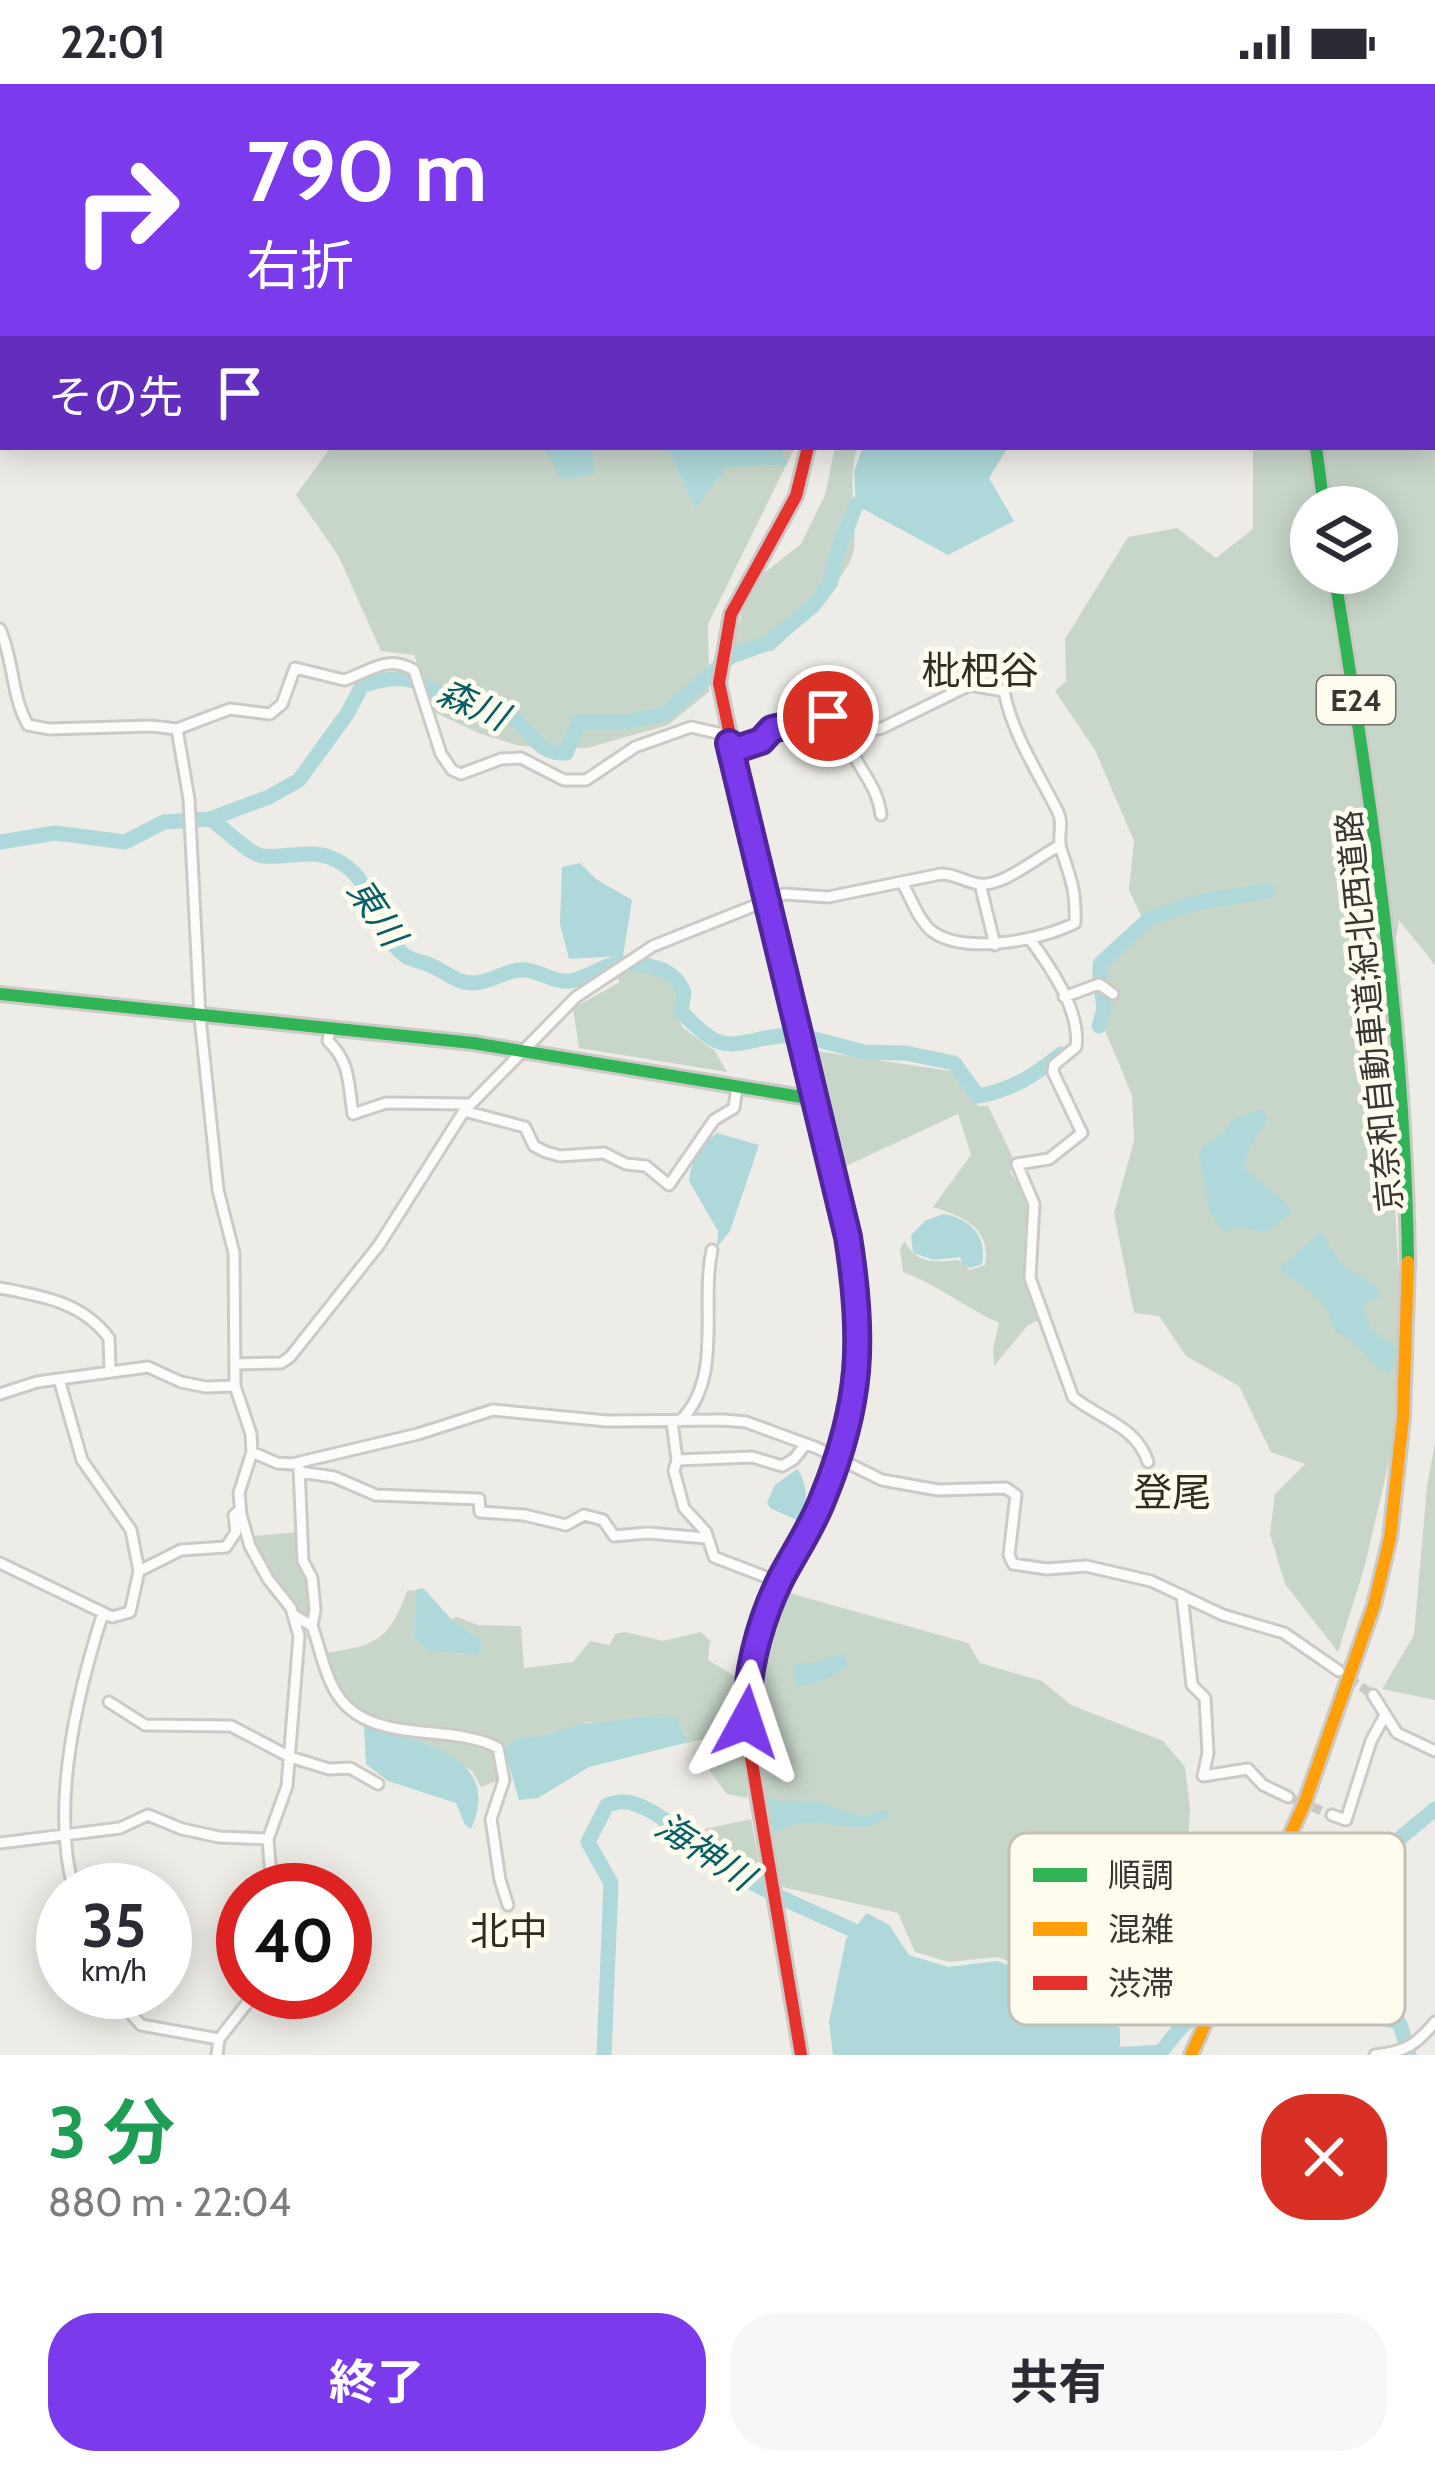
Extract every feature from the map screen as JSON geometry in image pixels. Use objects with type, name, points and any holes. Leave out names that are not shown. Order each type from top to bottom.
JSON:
[{"type":"main road","points":[[801,2055],[751,1757],[747,1691],[760,1627],[822,1502],[853,1405],[860,1363],[858,1303],[848,1237],[765,902],[719,683],[731,614],[796,496],[807,450]]},
{"type":"main road","points":[[1316,450],[1321,486]]},
{"type":"main road","name":"京奈和自動車道;紀北西道路","points":[[1287,1833],[1346,1693],[1370,1615],[1404,1465],[1417,1330],[1416,1153],[1394,940],[1338,594]]},
{"type":"main road","points":[[0,994],[522,1050],[814,1099]]},
{"type":"main road","name":"京奈和自動車道;紀北西道路","points":[[1191,2055],[1205,2025]]},
{"type":"street","points":[[0,629],[18,709],[28,725],[177,729],[230,709],[270,714],[282,704],[291,675],[300,667],[344,680],[379,663],[396,663],[407,665],[417,681],[441,754],[457,774],[521,758],[564,780],[586,780],[624,753],[682,728],[717,732],[737,749],[761,741],[772,729],[828,716],[836,718],[846,736],[854,764],[878,789],[881,815]]},
{"type":"street","points":[[846,736],[896,722],[970,685],[1004,691],[1046,795],[1060,815],[1059,846],[1073,878],[1075,923],[995,945],[933,932],[902,882]]},
{"type":"street","points":[[177,729],[189,818],[200,1017],[218,1190],[234,1253],[235,1386],[251,1434],[240,1510],[250,1546],[295,1616],[299,1636],[287,1786],[268,1839],[270,1863]]},
{"type":"street","points":[[235,1364],[281,1363],[290,1357],[379,1245],[467,1108],[576,997],[630,958],[784,894],[838,896],[956,874],[980,884],[1009,877],[1059,846]]},
{"type":"street","points":[[980,884],[995,945]]},
{"type":"street","points":[[1029,938],[1057,974],[1078,1040],[1053,1072],[1082,1132],[1049,1159],[1017,1164],[1034,1204],[1030,1278],[1073,1397],[1130,1433],[1144,1448],[1148,1462]]},
{"type":"street","points":[[1064,997],[1100,984],[1113,994]]},
{"type":"street","points":[[330,1028],[328,1041],[350,1075],[353,1114],[386,1103],[467,1108],[525,1127],[534,1145],[546,1152],[604,1154],[646,1166],[669,1184],[714,1120],[734,1108],[736,1087]]},
{"type":"street","points":[[675,1422],[696,1404],[708,1365],[706,1312],[712,1250]]},
{"type":"street","points":[[0,1288],[70,1304],[109,1338],[110,1369]]},
{"type":"street","points":[[0,1394],[110,1369],[148,1366],[206,1388],[235,1386]]},
{"type":"street","points":[[0,1563],[112,1617],[130,1612],[139,1571],[126,1520],[82,1460],[59,1379]]},
{"type":"street","points":[[299,1467],[493,1410],[607,1421],[746,1422],[882,1480],[938,1490],[1006,1488],[1016,1495],[1009,1555],[1013,1564],[1047,1569],[1086,1566],[1151,1581],[1223,1615],[1284,1633],[1339,1671]]},
{"type":"street","points":[[675,1422],[678,1492],[692,1520],[706,1532],[714,1557],[779,1582]]},
{"type":"street","points":[[677,1460],[752,1457],[782,1466],[794,1460],[806,1444]]},
{"type":"street","points":[[252,1452],[376,1495],[479,1499],[480,1512],[524,1515],[566,1525],[584,1515],[603,1520],[614,1536],[648,1533],[706,1538]]},
{"type":"street","points":[[299,1467],[303,1561],[312,1578],[315,1610],[312,1626],[335,1693],[351,1712],[407,1731],[498,1748],[504,1780],[491,1820],[508,1905]]},
{"type":"street","points":[[139,1571],[181,1550],[226,1546],[236,1532],[234,1515],[240,1510]]},
{"type":"street","points":[[1182,1595],[1192,1685],[1205,1698],[1208,1753],[1203,1776],[1248,1769],[1263,1785],[1288,1797]]},
{"type":"street","points":[[69,1863],[64,1838],[70,1745],[86,1665],[103,1613]]},
{"type":"street","points":[[295,1616],[312,1626]]},
{"type":"street","points":[[1373,1695],[1397,1732],[1435,1751]]},
{"type":"street","points":[[109,1702],[145,1725],[231,1726],[290,1757],[329,1769],[350,1768],[378,1784]]},
{"type":"street","points":[[1332,1815],[1346,1820],[1371,1741],[1384,1718]]},
{"type":"street","points":[[0,1843],[64,1838],[126,1826],[148,1815],[219,1837],[268,1839]]},
{"type":"street","points":[[136,2019],[141,2025],[219,2039]]},
{"type":"street","points":[[217,2055],[219,2039],[235,2019]]},
{"type":"street","points":[[1375,2055],[1402,2052],[1417,2044],[1435,2022]]},
{"type":"green space","points":[[329,450],[545,450],[563,480],[595,474],[592,450],[668,450],[695,507],[726,467],[786,465],[782,450],[794,450],[708,624],[709,692],[668,725],[587,748],[520,746],[434,712],[414,655],[381,651],[338,555],[296,495]]},
{"type":"green space","points":[[834,450],[857,450],[851,560],[820,602],[773,651],[730,652],[744,608],[764,573],[801,544],[825,495]]},
{"type":"green space","points":[[1253,450],[1435,450],[1435,965],[1399,920],[1384,1016],[1399,1277],[1398,1423],[1365,1565],[1338,1652],[1285,1584],[1270,1534],[1275,1494],[1305,1464],[1271,1452],[1239,1386],[1186,1356],[1159,1316],[1134,1313],[1114,1213],[1134,1141],[1132,1095],[1104,1028],[1103,978],[1107,949],[1143,920],[1129,890],[1134,841],[1095,750],[1055,691],[1066,681],[1065,639],[1128,537],[1177,528],[1216,558],[1253,529]]},
{"type":"green space","points":[[626,968],[660,972],[672,980],[678,989],[676,1012],[683,1028],[715,1051],[727,1072],[579,1048],[573,1008],[620,982],[616,976]]},
{"type":"green space","points":[[816,1051],[951,1071],[978,1106],[988,1106],[1014,1160],[1010,1173],[1027,1209],[1025,1273],[1038,1320],[1027,1326],[994,1366],[999,1323],[903,1272],[900,1249],[905,1241],[927,1260],[958,1260],[970,1270],[985,1265],[980,1233],[955,1215],[933,1207],[971,1155],[958,1114],[844,1167]]},
{"type":"green space","points":[[1435,1443],[1435,1700],[1382,1689],[1414,1635]]},
{"type":"green space","points":[[298,1532],[299,1565],[308,1582],[308,1620],[270,1575],[253,1536]]},
{"type":"green space","points":[[416,1590],[414,1638],[428,1651],[477,1655],[482,1651],[481,1640],[451,1619],[457,1617],[478,1625],[521,1626],[524,1668],[573,1662],[590,1641],[610,1645],[615,1634],[663,1641],[701,1632],[710,1641],[708,1660],[738,1678],[748,1798],[727,1794],[707,1767],[706,1739],[685,1743],[686,1734],[673,1715],[587,1722],[535,1739],[521,1736],[504,1748],[499,1780],[481,1787],[472,1771],[424,1743],[364,1726],[331,1683],[324,1653],[356,1648],[378,1638],[393,1621],[407,1591]]},
{"type":"green space","points":[[786,1592],[968,1643],[980,1663],[1042,1681],[1071,1705],[1163,1741],[1185,1767],[1189,1833],[1009,1833],[1009,1961],[997,1957],[949,1962],[915,1952],[898,1913],[782,1887],[755,1706],[759,1653]]},
{"type":"green space","points":[[751,1819],[763,1882],[711,1851],[696,1831]]},
{"type":"water","points":[[545,450],[592,450],[595,474],[562,480]]},
{"type":"water","points":[[668,450],[782,450],[787,465],[727,467],[695,508]]},
{"type":"water","points":[[862,450],[1006,450],[989,478],[1014,521],[948,555],[856,505],[854,471]]},
{"type":"water","points":[[580,863],[596,879],[632,900],[623,956],[569,959],[560,924],[562,867]]},
{"type":"water","points":[[1262,1109],[1268,1118],[1247,1152],[1244,1168],[1291,1213],[1266,1233],[1240,1226],[1224,1232],[1209,1211],[1199,1155],[1235,1118]]},
{"type":"water","points":[[717,1133],[759,1145],[730,1231],[717,1247],[718,1231],[689,1181],[697,1154]]},
{"type":"water","points":[[943,1214],[974,1230],[982,1245],[982,1264],[970,1268],[962,1265],[960,1257],[934,1260],[913,1253],[911,1235],[925,1221]]},
{"type":"water","points":[[1321,1232],[1341,1264],[1378,1287],[1379,1297],[1363,1306],[1374,1330],[1397,1346],[1390,1375],[1334,1331],[1320,1302],[1278,1269]]},
{"type":"water","points":[[797,1469],[806,1495],[801,1522],[770,1508],[767,1502],[775,1485]]},
{"type":"water","points":[[423,1588],[451,1619],[481,1640],[482,1651],[477,1655],[428,1651],[414,1638],[416,1590]]},
{"type":"water","points":[[842,1653],[849,1665],[830,1677],[795,1686],[794,1664]]},
{"type":"water","points":[[674,1715],[686,1735],[685,1743],[589,1767],[538,1798],[519,1800],[504,1748],[521,1736],[539,1737],[581,1724]]},
{"type":"water","points":[[364,1726],[431,1746],[466,1768],[476,1784],[478,1804],[471,1829],[456,1803],[388,1781],[366,1764]]},
{"type":"water","points":[[767,1797],[780,1802],[817,1802],[864,1817],[886,1810],[890,1815],[871,1826],[803,1823],[774,1832]]},
{"type":"water","points":[[867,1913],[889,1925],[909,1955],[948,1967],[997,1961],[1009,1965],[1009,2025],[1112,2025],[1120,2028],[1120,2046],[1108,2055],[833,2055],[829,2022],[846,1939]]},
{"type":"waterway","name":"森川","points":[[0,842],[55,833],[125,842],[164,822],[210,819],[269,797],[299,780],[362,686],[381,681],[409,680],[478,712],[512,716],[542,746],[556,753],[566,753],[579,722],[625,722],[665,714],[730,657],[768,643],[813,606],[831,582],[856,505],[870,497]]},
{"type":"waterway","name":"東川","points":[[210,819],[256,854],[322,855],[343,864],[362,884],[387,934],[404,955],[461,981],[480,982],[519,970],[570,981],[622,963]]},
{"type":"waterway","name":"東川","points":[[1100,982],[1100,964],[1150,918],[1198,902],[1268,891]]},
{"type":"waterway","name":"東川","points":[[631,963],[656,967],[675,979],[684,993],[681,1011],[721,1042],[790,1035]]},
{"type":"waterway","name":"東川","points":[[1099,1026],[1104,1009],[1101,986]]},
{"type":"waterway","name":"東川","points":[[807,1037],[864,1052],[905,1053],[954,1063],[978,1096],[1022,1081],[1061,1054]]},
{"type":"waterway","name":"海神川","points":[[604,2055],[611,1883],[588,1842],[607,1805],[628,1802],[656,1814],[746,1879],[855,1931],[858,1947]]},
{"type":"waterway","points":[[1405,1834],[1435,1809]]},
{"type":"waterway","points":[[1113,2055],[1161,2052],[1184,2025]]},
{"type":"waterway","points":[[1400,2025],[1409,2055]]},
{"type":"tunnel","points":[[1339,1671],[1373,1695]]},
{"type":"tunnel","points":[[1288,1797],[1332,1815]]},
{"type":"traffic: fast","points":[[1316,450],[1321,486]]},
{"type":"traffic: fast","points":[[1337,594],[1384,916],[1401,1089],[1408,1262]]},
{"type":"traffic: fast","points":[[0,994],[473,1043],[814,1099]]},
{"type":"traffic: slow","points":[[749,825],[848,1237],[857,1298],[860,1359],[848,1428],[803,1539]]},
{"type":"traffic: slow","points":[[1291,1833],[1374,1605],[1390,1538],[1403,1418],[1408,1262]]},
{"type":"traffic: slow","points":[[1191,2055],[1205,2025]]},
{"type":"traffic: jam","points":[[749,825],[719,683],[731,614],[796,496],[807,450]]},
{"type":"traffic: jam","points":[[801,2055],[751,1757],[747,1692],[760,1627],[803,1539]]},
{"type":"district","name":"枇杷谷","points":[[980,670]]},
{"type":"district","name":"登尾","points":[[1172,1492]]},
{"type":"district","name":"北中","points":[[509,1931]]},
{"type":"route","points":[[746,1722],[760,1627],[822,1502],[853,1405],[860,1363],[858,1303],[848,1237],[729,743],[737,749],[761,741],[768,730],[828,716]]}]
